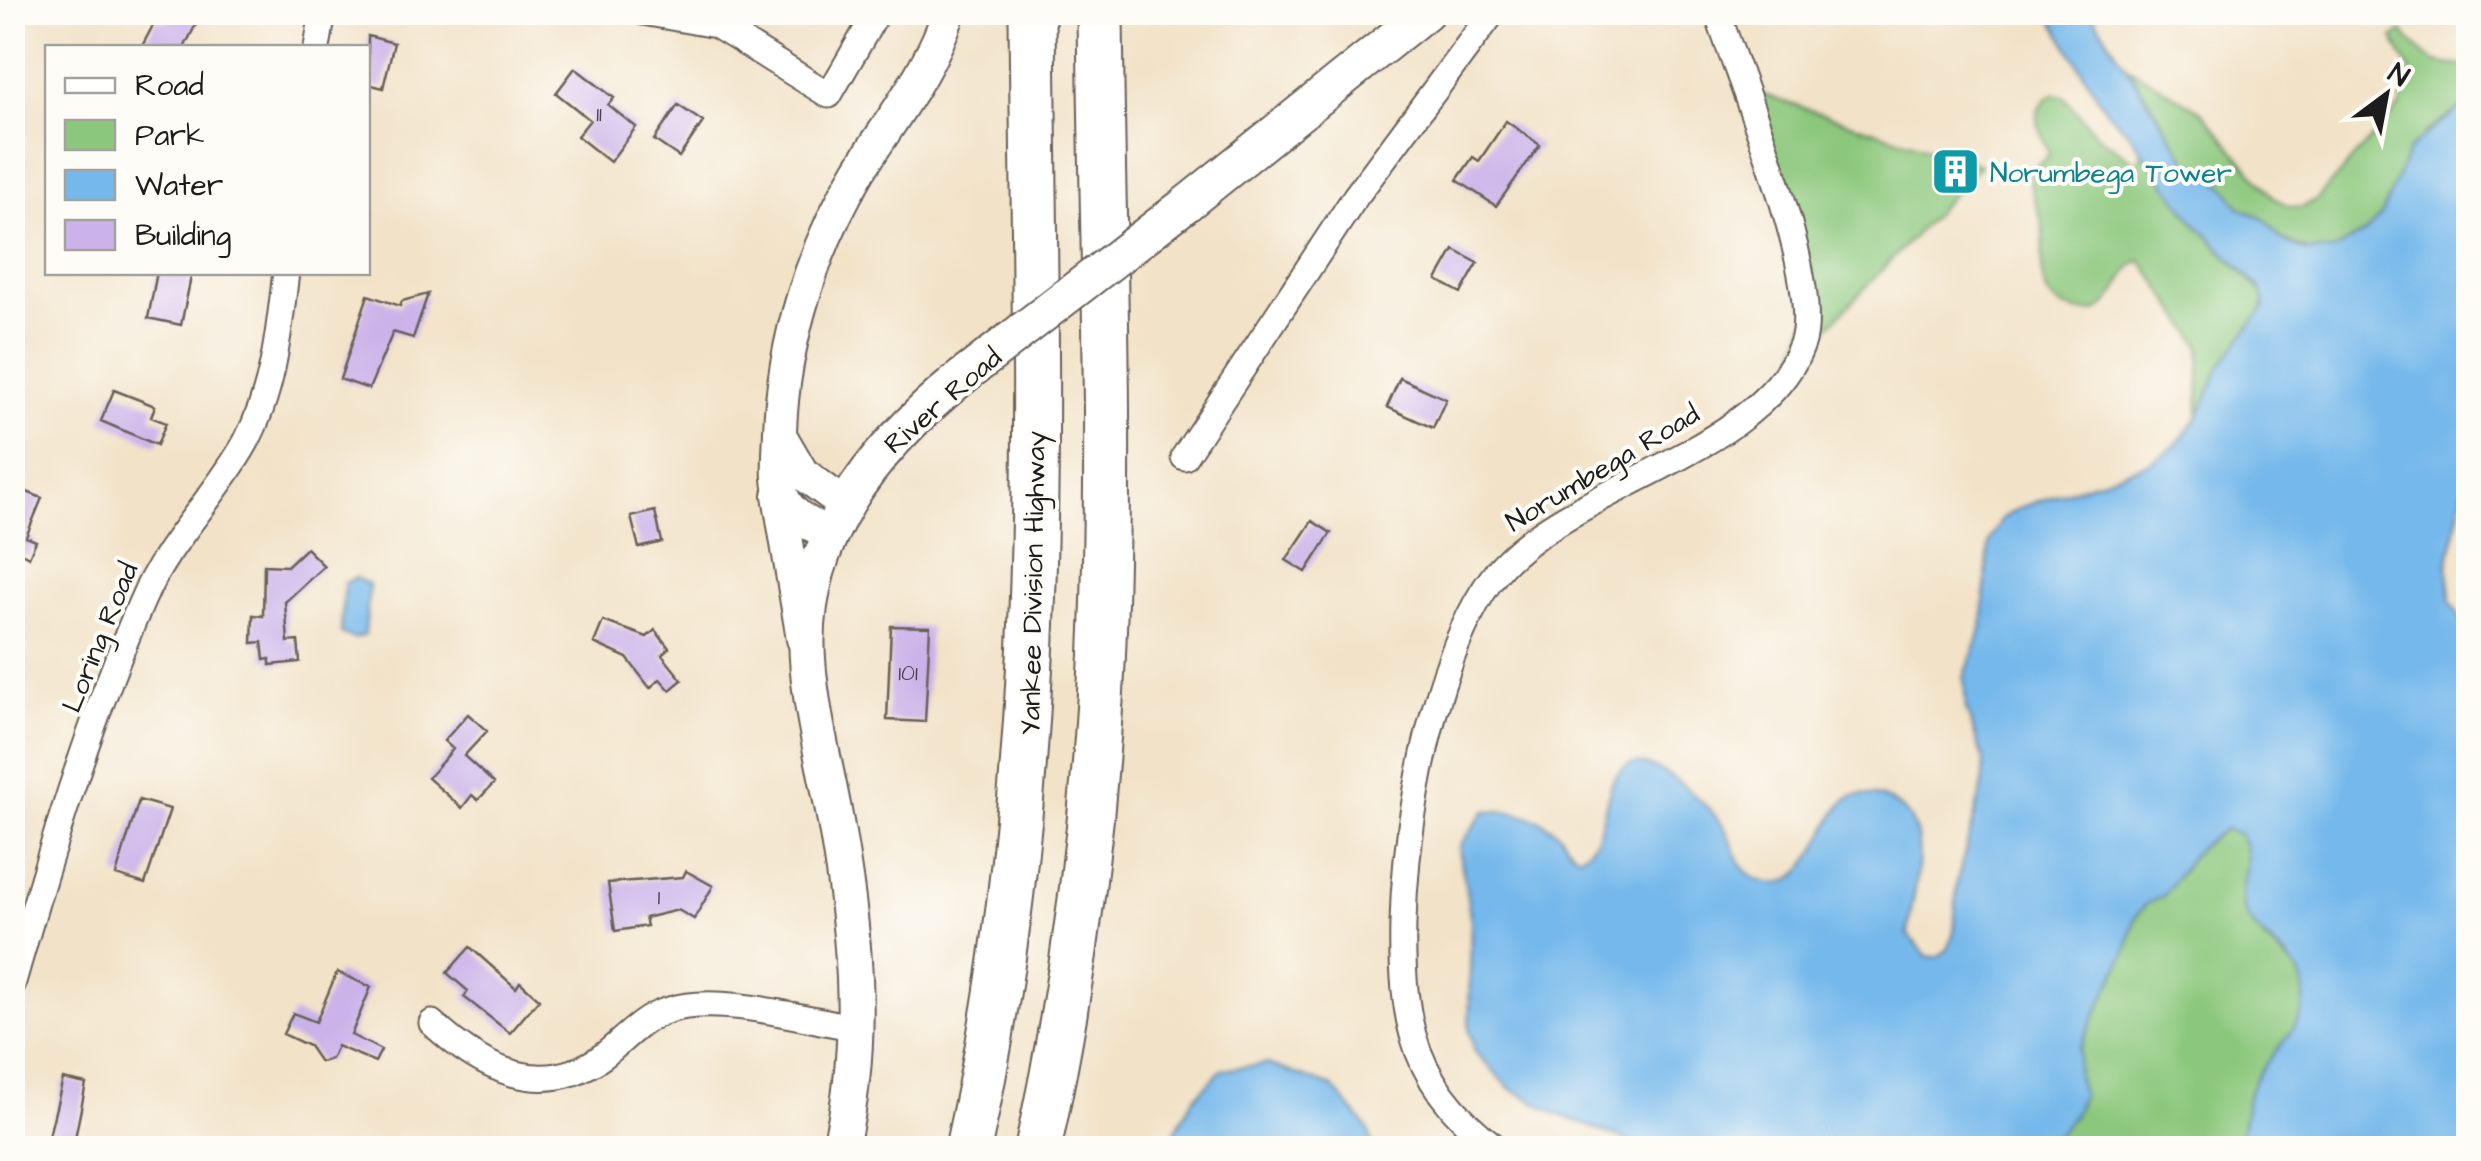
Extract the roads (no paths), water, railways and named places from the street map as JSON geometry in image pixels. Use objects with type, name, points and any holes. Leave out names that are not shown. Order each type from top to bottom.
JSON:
[{"type":"highway","name":"Yankee Division Highway","points":[[968,1148],[1008,928],[1031,700],[1036,543],[1032,12]]},
{"type":"highway","points":[[1038,1148],[1079,912],[1102,656],[1100,12]]},
{"type":"main road","name":"River Road","points":[[840,1148],[857,1028],[850,926],[808,665],[809,607],[837,518],[890,440],[962,378],[1426,12]]},
{"type":"street","points":[[318,45],[323,12]]},
{"type":"street","points":[[642,12],[716,25],[828,94],[878,12]]},
{"type":"street","points":[[808,665],[779,491],[780,435],[792,342],[819,256],[856,176],[926,68],[949,12]]},
{"type":"street","points":[[1184,457],[1356,196],[1493,12]]},
{"type":"street","name":"Norumbega Road","points":[[1496,1148],[1454,1112],[1435,1086],[1413,1034],[1408,1006],[1406,894],[1410,841],[1435,705],[1458,636],[1485,586],[1506,562],[1552,528],[1759,405],[1793,366],[1806,328],[1801,263],[1717,12]]},
{"type":"street","name":"Loring Road","points":[[12,985],[18,940],[143,598],[161,562],[246,442],[265,400],[286,275]]},
{"type":"street","points":[[780,435],[802,473],[837,518]]},
{"type":"street","points":[[779,491],[795,517],[837,518]]},
{"type":"street","points":[[432,1024],[472,1058],[510,1076],[541,1079],[571,1073],[602,1057],[631,1031],[663,1011],[689,1006],[721,1006],[857,1028]]},
{"type":"water","points":[[2048,13],[2091,13],[2187,160],[2226,188],[2239,207],[2265,220],[2282,240],[2305,251],[2332,251],[2366,232],[2382,214],[2409,149],[2468,102],[2468,470],[2448,566],[2451,602],[2468,630],[2468,1148],[2238,1148],[2251,1090],[2298,1020],[2304,992],[2296,969],[2246,914],[2242,895],[2244,845],[2239,833],[2226,829],[2199,847],[2163,896],[2145,905],[2135,918],[2126,952],[2079,1049],[2077,1075],[2082,1094],[2074,1114],[2047,1148],[1646,1148],[1559,1115],[1510,1088],[1475,1052],[1469,1030],[1471,921],[1459,847],[1485,811],[1503,811],[1550,826],[1579,856],[1597,835],[1614,778],[1634,764],[1658,770],[1698,798],[1725,829],[1745,870],[1757,879],[1775,884],[1802,870],[1837,810],[1849,798],[1873,796],[1900,808],[1912,822],[1919,857],[1908,934],[1927,956],[1937,957],[1948,949],[1954,931],[1957,881],[1982,789],[1984,761],[1966,709],[1964,678],[1982,629],[1989,541],[2002,519],[2019,508],[2150,463],[2174,447],[2198,417],[2221,365],[2265,306],[2261,289],[2195,223],[2128,132],[2106,111]]},
{"type":"water","points":[[356,578],[369,585],[365,635],[354,639],[341,633],[344,583]]},
{"type":"water","points":[[1267,1064],[1333,1087],[1369,1130],[1373,1148],[1166,1148],[1193,1099],[1221,1070]]},
{"type":"place","name":"Norumbega Tower","points":[[1955,172]]}]
